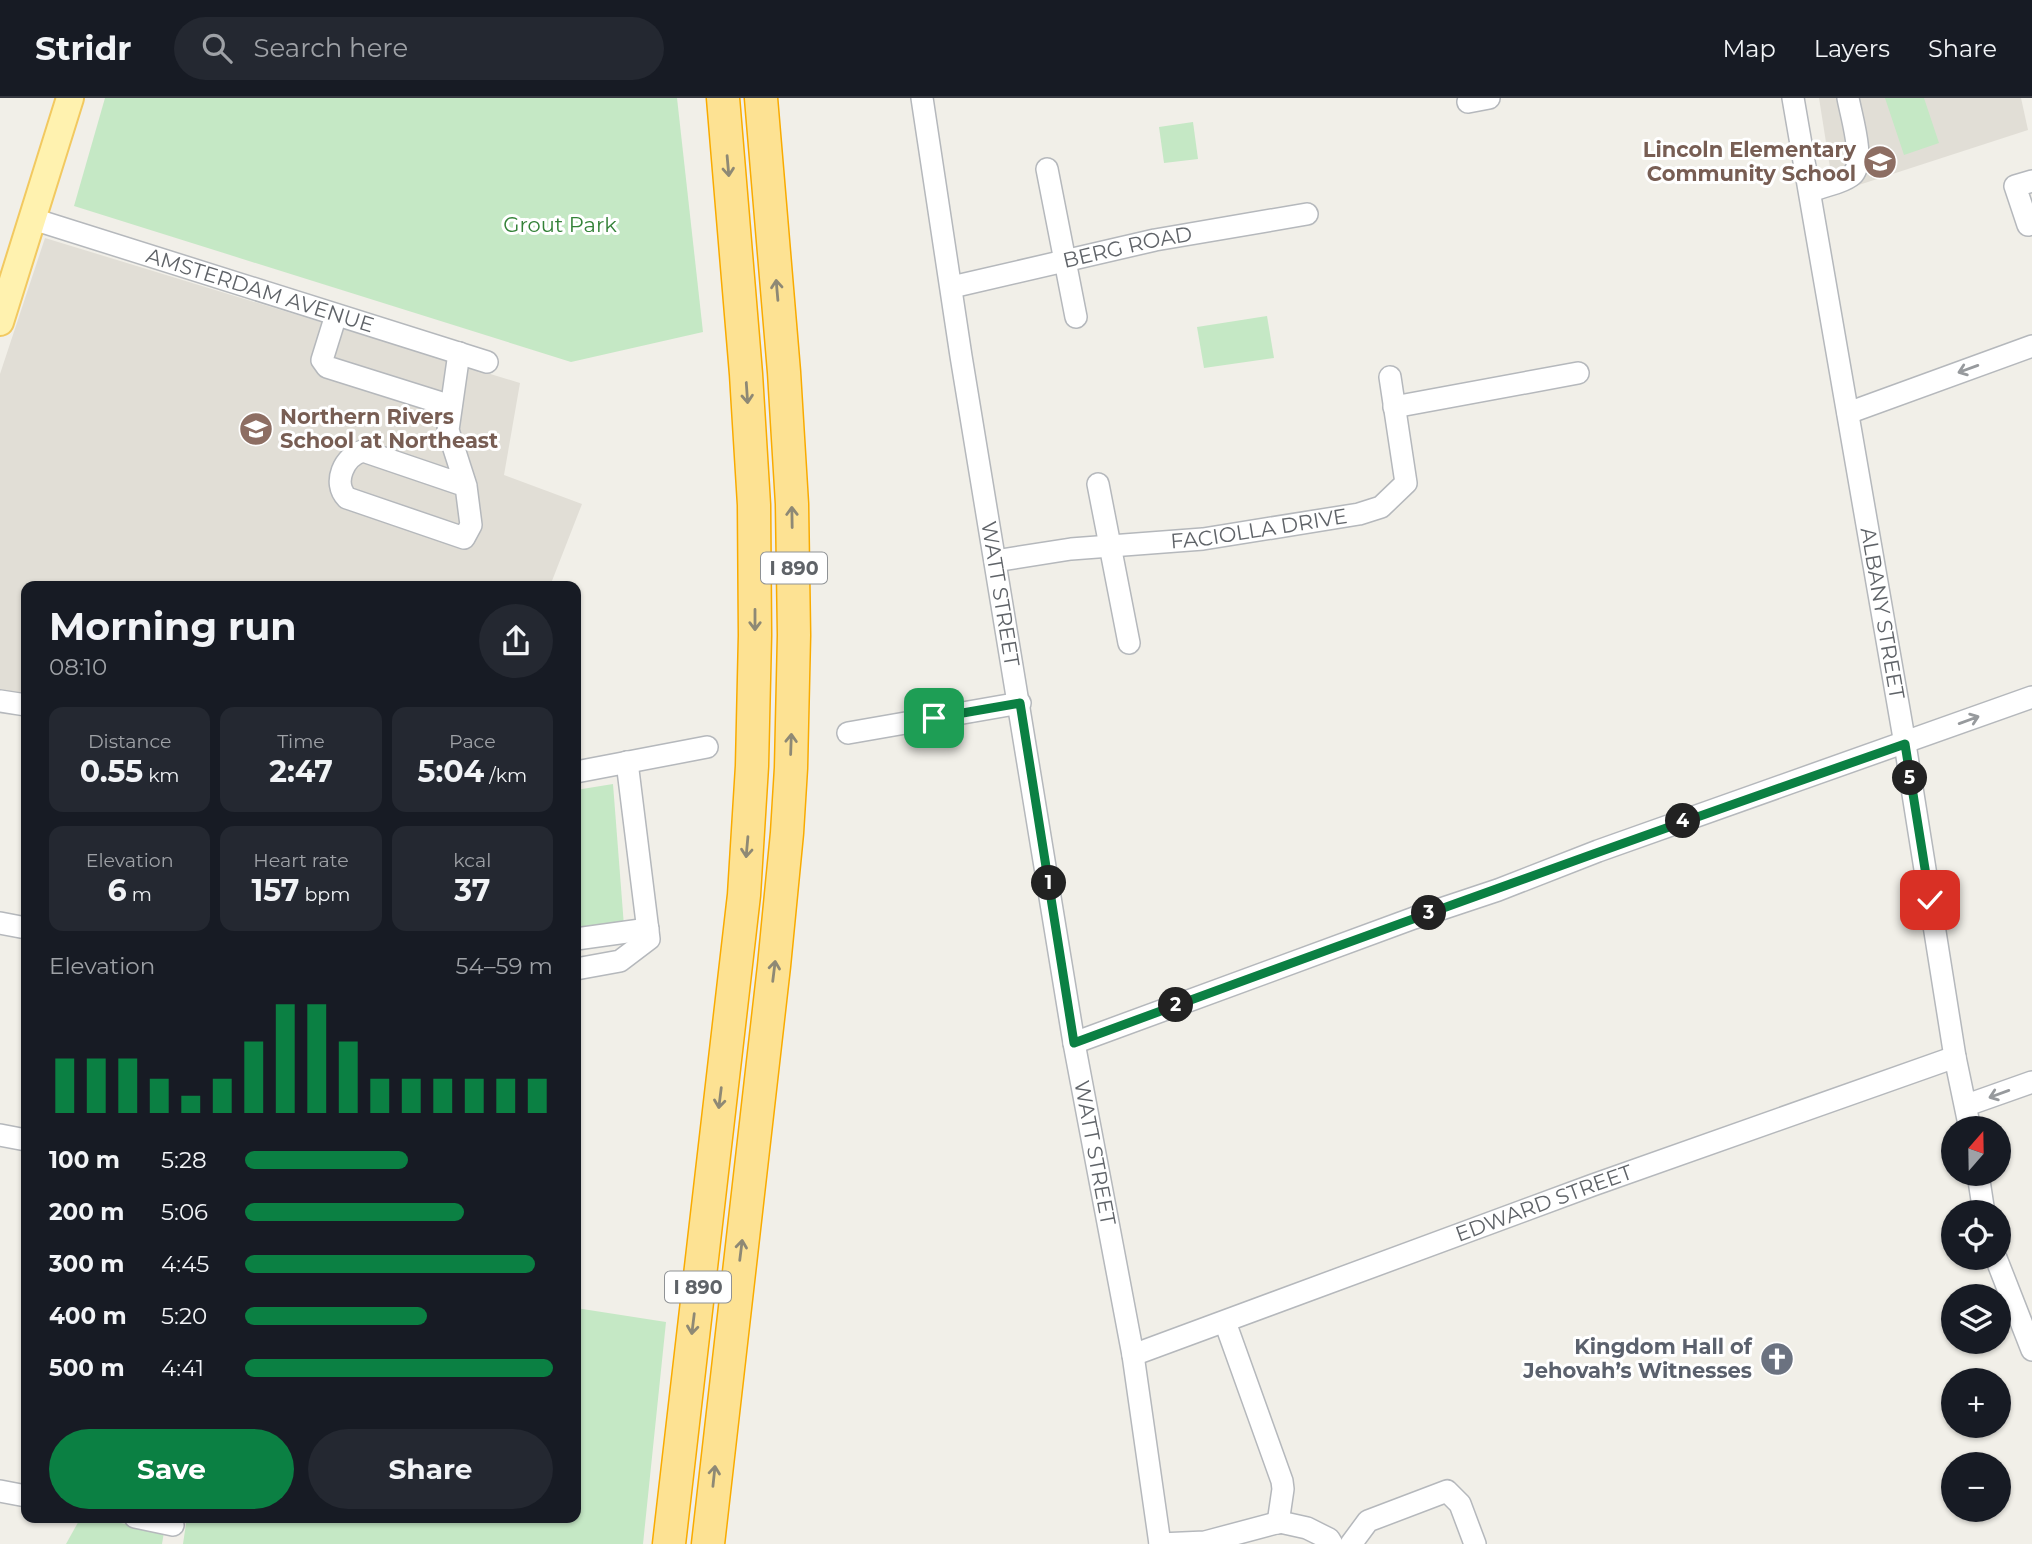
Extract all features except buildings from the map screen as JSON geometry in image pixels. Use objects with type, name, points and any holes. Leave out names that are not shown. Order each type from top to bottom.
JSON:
[{"type":"highway","name":"I 890","points":[[669,1544],[742,908],[752,766],[754,505],[723,98]]},
{"type":"highway","name":"I 890","points":[[708,1544],[774,966],[791,768],[794,635],[792,504],[761,98]]},
{"type":"main road","points":[[2,311],[70,98]]},
{"type":"street","name":"WATT STREET","points":[[922,98],[1074,1043],[1133,1355],[1160,1544]]},
{"type":"street","points":[[1468,102],[1489,98]]},
{"type":"street","name":"ALBANY STREET","points":[[1793,98],[1905,744],[1955,1057],[1968,1116]]},
{"type":"street","points":[[1810,191],[1852,175],[1856,169],[1858,150],[1848,98]]},
{"type":"street","points":[[1047,169],[1076,317]]},
{"type":"street","points":[[2032,181],[2015,187],[2028,225],[2032,223]]},
{"type":"street","name":"BERG ROAD","points":[[952,287],[1155,240],[1307,214]]},
{"type":"street","name":"AMSTERDAM AVENUE","points":[[33,219],[487,362]]},
{"type":"street","points":[[336,315],[323,360],[327,367],[451,406]]},
{"type":"street","points":[[1849,413],[2032,346]]},
{"type":"street","points":[[459,354],[447,430],[466,486],[471,525],[464,538],[347,498],[339,483],[348,459],[363,451],[466,486]]},
{"type":"street","points":[[1394,407],[1578,373]]},
{"type":"street","name":"FACIOLLA DRIVE","points":[[995,561],[1109,546],[1203,539],[1359,514],[1381,507],[1406,483],[1390,377]]},
{"type":"street","points":[[1098,484],[1129,643]]},
{"type":"street","points":[[1074,1043],[1414,918],[1498,890],[1598,851],[2032,697]]},
{"type":"street","points":[[0,701],[21,704]]},
{"type":"street","points":[[848,733],[1020,703]]},
{"type":"street","points":[[581,771],[707,747]]},
{"type":"street","points":[[581,968],[620,961],[649,939],[627,762]]},
{"type":"street","points":[[0,923],[21,927]]},
{"type":"street","points":[[581,938],[648,929]]},
{"type":"street","name":"EDWARD STREET","points":[[1133,1355],[1593,1185],[1955,1057]]},
{"type":"street","points":[[1966,1105],[2032,1082]]},
{"type":"street","points":[[0,1135],[21,1139]]},
{"type":"street","points":[[2001,1270],[2032,1350]]},
{"type":"street","points":[[1225,1322],[1282,1481],[1278,1523]]},
{"type":"street","points":[[0,1491],[21,1495]]},
{"type":"street","points":[[1351,1544],[1368,1521],[1447,1492],[1460,1504],[1475,1544]]},
{"type":"street","points":[[154,1523],[172,1529]]},
{"type":"street","points":[[1160,1544],[1205,1542],[1278,1523],[1307,1528],[1329,1539],[1332,1544]]},
{"type":"shaded area","name":"Lincoln Elementary Community School","points":[[1819,98],[2021,98],[2028,130],[1834,193]]},
{"type":"shaded area","name":"Northern Rivers School at Northeast","points":[[45,238],[520,383],[504,475],[582,504],[552,581],[21,581],[21,693],[0,690],[0,374]]},
{"type":"green space","name":"Grout Park","points":[[105,98],[677,98],[703,332],[571,362],[74,206]]},
{"type":"green space","points":[[1885,98],[1924,98],[1939,143],[1904,155]]},
{"type":"green space","points":[[1193,122],[1198,159],[1164,163],[1159,127]]},
{"type":"green space","points":[[1267,316],[1274,358],[1204,368],[1197,327]]},
{"type":"green space","points":[[613,784],[625,939],[581,945],[581,789]]},
{"type":"green space","points":[[581,1309],[666,1322],[643,1544],[183,1544],[186,1523],[581,1523]]},
{"type":"green space","points":[[78,1523],[121,1523],[164,1532],[162,1544],[66,1544]]},
{"type":"place","name":"Lincoln Elementary Community School","points":[[1880,162]]},
{"type":"place","name":"Northern Rivers School at Northeast","points":[[256,429]]},
{"type":"place","name":"Kingdom Hall of Jehovah’s Witnesses","points":[[1777,1359]]},
{"type":"route","points":[[934,718],[1020,703],[1074,1043],[1414,918],[1498,890],[1598,851],[1905,744],[1930,900]]}]
